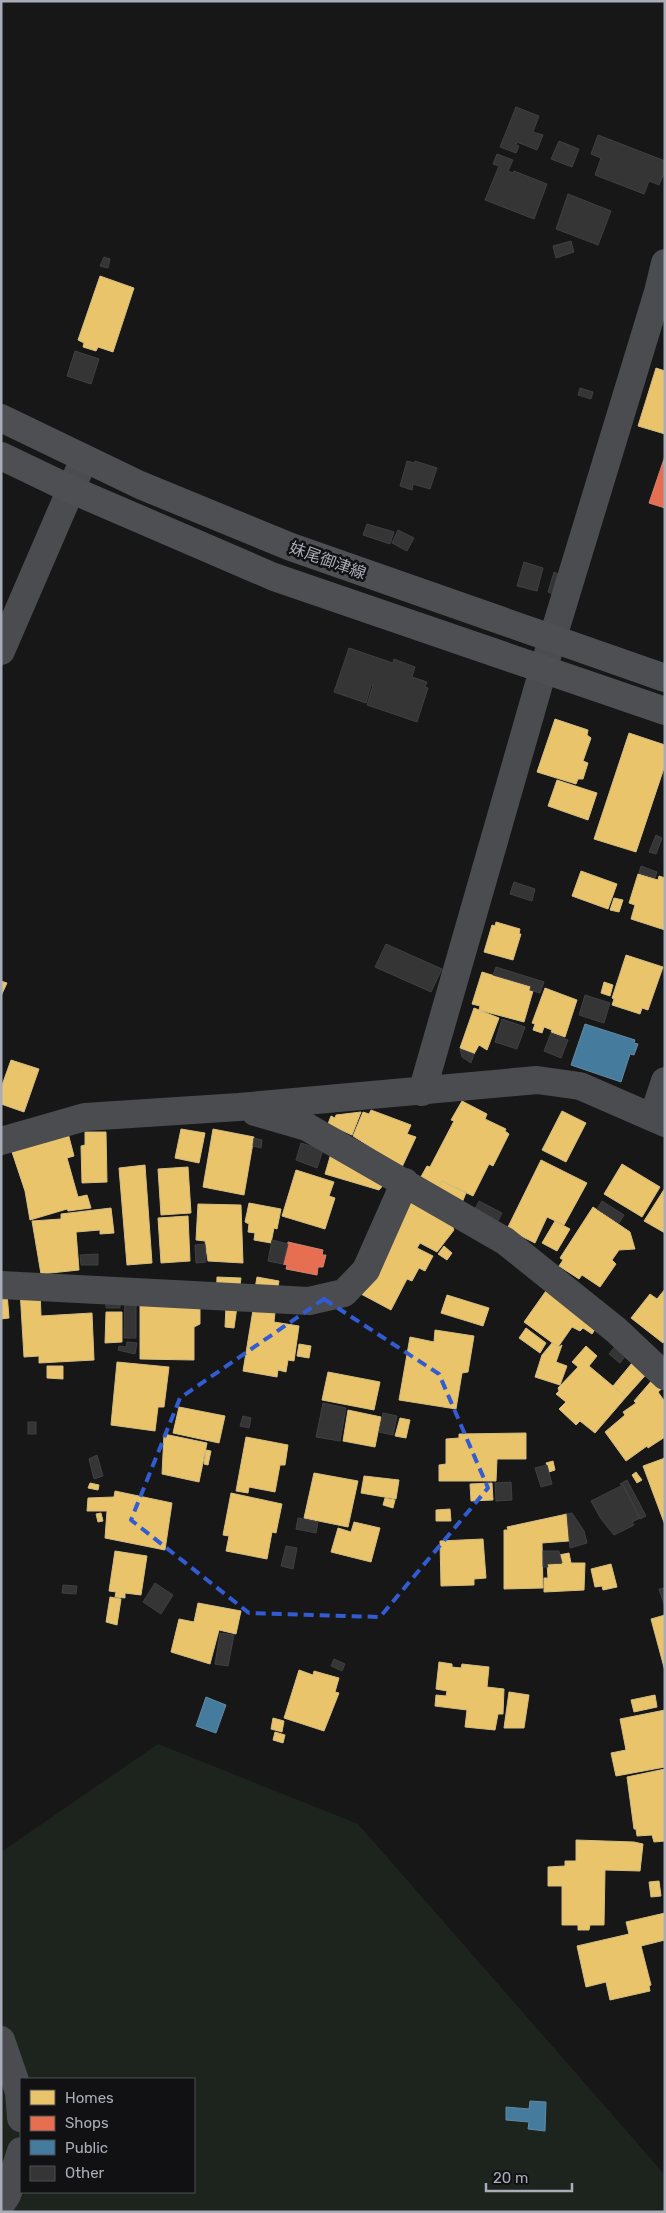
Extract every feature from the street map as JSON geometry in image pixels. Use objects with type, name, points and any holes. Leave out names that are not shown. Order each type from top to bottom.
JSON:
[{"type":"main road","name":"妹尾御津線","points":[[1,418],[140,485],[291,546],[665,678]]},
{"type":"main road","name":"妹尾御津線","points":[[1,456],[70,489],[274,577],[665,711]]},
{"type":"street","points":[[422,1092],[543,670],[662,293],[665,263]]},
{"type":"street","points":[[1,651],[84,459]]},
{"type":"street","points":[[1,1141],[85,1117],[239,1107],[422,1092],[537,1080],[580,1086],[659,1120],[665,1081]]},
{"type":"street","points":[[239,1107],[307,1127],[506,1241],[616,1330],[665,1376]]},
{"type":"street","points":[[1,1285],[309,1301],[344,1293],[366,1270],[405,1182]]},
{"type":"street","points":[[1,2040],[20,2092]]},
{"type":"street","points":[[1,2204],[7,2195],[20,2154]]},
{"type":"highlighted area","points":[[324,1299],[439,1374],[488,1488],[380,1617],[249,1613],[131,1520],[180,1398]]},
{"type":"shaded area","points":[[158,1744],[358,1824],[665,2175],[665,2212],[1,2212],[1,1852]]},
{"type":"building: Homes","points":[[100,276],[134,288],[113,352],[98,347],[96,351],[83,347],[84,343],[78,340]]},
{"type":"building: Homes","points":[[656,368],[665,371],[665,434],[638,426]]},
{"type":"building: Homes","points":[[555,719],[588,730],[587,735],[591,738],[583,761],[588,763],[583,779],[578,779],[576,784],[537,772]]},
{"type":"building: Homes","points":[[629,733],[665,745],[665,765],[636,852],[594,839]]},
{"type":"building: Homes","points":[[557,780],[597,793],[588,820],[548,806]]},
{"type":"building: Homes","points":[[581,871],[617,884],[608,909],[572,896]]},
{"type":"building: Homes","points":[[638,874],[658,880],[659,876],[665,878],[665,930],[631,919],[635,905],[629,903]]},
{"type":"building: Homes","points":[[614,898],[623,900],[619,912],[610,910]]},
{"type":"building: Homes","points":[[496,922],[520,929],[519,934],[521,934],[513,960],[484,952],[492,925],[495,926]]},
{"type":"building: Homes","points":[[626,955],[663,967],[648,1010],[642,1008],[640,1014],[612,1005],[614,999],[612,998]]},
{"type":"building: Homes","points":[[482,972],[531,987],[529,990],[533,991],[524,1022],[479,1010],[480,1006],[472,1004]]},
{"type":"building: Homes","points":[[1,981],[7,983],[1,996]]},
{"type":"building: Homes","points":[[604,982],[613,985],[610,996],[601,993]]},
{"type":"building: Homes","points":[[545,988],[577,1000],[565,1037],[551,1032],[552,1030],[544,1027],[542,1033],[533,1030],[535,1024],[532,1023]]},
{"type":"building: Homes","points":[[474,1008],[499,1018],[487,1050],[479,1045],[474,1054],[460,1048]]},
{"type":"building: Homes","points":[[11,1060],[39,1069],[24,1112],[1,1104],[1,1088]]},
{"type":"building: Homes","points":[[462,1101],[487,1114],[485,1119],[506,1129],[505,1131],[509,1134],[493,1166],[489,1164],[473,1196],[442,1181],[436,1192],[418,1182],[427,1166],[430,1167],[454,1121],[451,1120]]},
{"type":"building: Homes","points":[[371,1110],[411,1125],[407,1134],[416,1137],[402,1167],[353,1136],[363,1112],[369,1114]]},
{"type":"building: Homes","points":[[562,1111],[586,1123],[566,1162],[542,1150]]},
{"type":"building: Homes","points":[[361,1112],[352,1135],[328,1124],[331,1116],[335,1118],[336,1115]]},
{"type":"building: Homes","points":[[181,1129],[205,1133],[199,1163],[175,1158]]},
{"type":"building: Homes","points":[[213,1129],[254,1137],[244,1195],[203,1187]]},
{"type":"building: Homes","points":[[85,1132],[106,1132],[107,1182],[82,1183],[81,1146],[85,1145]]},
{"type":"building: Homes","points":[[68,1133],[74,1156],[67,1158],[78,1197],[87,1195],[91,1208],[68,1211],[67,1209],[30,1220],[25,1191],[12,1152]]},
{"type":"building: Homes","points":[[332,1150],[386,1182],[379,1190],[325,1174]]},
{"type":"building: Homes","points":[[541,1160],[587,1183],[564,1225],[547,1217],[535,1243],[507,1229]]},
{"type":"building: Homes","points":[[622,1164],[660,1187],[642,1217],[604,1194]]},
{"type":"building: Homes","points":[[145,1165],[152,1263],[127,1265],[119,1168]]},
{"type":"building: Homes","points":[[188,1167],[191,1213],[161,1215],[158,1169]]},
{"type":"building: Homes","points":[[296,1170],[334,1182],[329,1196],[335,1198],[325,1229],[282,1216]]},
{"type":"building: Homes","points":[[442,1181],[466,1193],[461,1205],[436,1192]]},
{"type":"building: Homes","points":[[665,1188],[665,1233],[644,1221]]},
{"type":"building: Homes","points":[[409,1195],[455,1225],[454,1230],[437,1252],[420,1243],[417,1248],[433,1256],[425,1271],[419,1268],[412,1281],[407,1279],[391,1310],[346,1286]]},
{"type":"building: Homes","points":[[249,1203],[281,1209],[277,1229],[274,1228],[271,1243],[254,1240],[255,1233],[248,1232],[249,1224],[245,1222]]},
{"type":"building: Homes","points":[[198,1204],[241,1205],[243,1263],[208,1261],[205,1241],[196,1240]]},
{"type":"building: Homes","points":[[593,1207],[630,1232],[635,1249],[619,1250],[612,1260],[616,1264],[600,1287],[582,1275],[579,1279],[559,1266],[563,1260],[560,1258]]},
{"type":"building: Homes","points":[[111,1208],[114,1233],[100,1234],[100,1230],[76,1232],[79,1270],[41,1274],[32,1221],[61,1219],[61,1214]]},
{"type":"building: Homes","points":[[188,1216],[190,1261],[161,1263],[158,1218]]},
{"type":"building: Homes","points":[[555,1221],[570,1229],[557,1251],[542,1243]]},
{"type":"building: Homes","points":[[444,1246],[452,1253],[447,1260],[438,1254]]},
{"type":"building: Homes","points":[[217,1277],[241,1278],[234,1328],[225,1327],[226,1306],[216,1305]]},
{"type":"building: Homes","points":[[257,1277],[279,1281],[274,1309],[252,1306]]},
{"type":"building: Homes","points":[[548,1288],[598,1325],[592,1334],[583,1328],[580,1331],[572,1327],[558,1347],[524,1322]]},
{"type":"building: Homes","points":[[40,1289],[41,1316],[92,1313],[94,1360],[39,1363],[39,1356],[24,1357],[20,1290]]},
{"type":"building: Homes","points":[[665,1289],[665,1341],[663,1343],[631,1318],[650,1294],[657,1299]]},
{"type":"building: Homes","points":[[1,1293],[7,1293],[9,1318],[1,1319]]},
{"type":"building: Homes","points":[[447,1295],[489,1308],[483,1326],[441,1313]]},
{"type":"building: Homes","points":[[200,1299],[200,1324],[194,1327],[194,1360],[140,1359],[140,1300]]},
{"type":"building: Homes","points":[[253,1310],[275,1312],[274,1322],[299,1326],[294,1361],[288,1360],[286,1372],[278,1370],[277,1377],[243,1371]]},
{"type":"building: Homes","points":[[106,1312],[122,1312],[122,1342],[105,1343]]},
{"type":"building: Homes","points":[[526,1328],[546,1343],[540,1353],[519,1338]]},
{"type":"building: Homes","points":[[435,1330],[474,1336],[468,1372],[462,1373],[456,1409],[399,1400],[410,1337],[434,1342]]},
{"type":"building: Homes","points":[[552,1343],[559,1347],[562,1345],[556,1362],[567,1366],[560,1385],[535,1377],[542,1355]]},
{"type":"building: Homes","points":[[299,1344],[311,1346],[309,1358],[297,1356]]},
{"type":"building: Homes","points":[[586,1346],[597,1356],[589,1366],[626,1397],[595,1433],[580,1421],[576,1425],[559,1409],[566,1402],[556,1394],[559,1391],[558,1388],[578,1367],[572,1362]]},
{"type":"building: Homes","points":[[637,1357],[651,1369],[626,1397],[613,1386]]},
{"type":"building: Homes","points":[[117,1362],[169,1367],[164,1407],[158,1407],[155,1431],[111,1425]]},
{"type":"building: Homes","points":[[47,1366],[63,1366],[63,1379],[47,1378]]},
{"type":"building: Homes","points":[[660,1371],[665,1386],[658,1392],[665,1402],[665,1437],[648,1448],[647,1446],[626,1461],[605,1432],[625,1415],[623,1412],[636,1403],[634,1401]]},
{"type":"building: Homes","points":[[328,1372],[380,1382],[374,1410],[322,1400]]},
{"type":"building: Homes","points":[[179,1407],[225,1416],[219,1443],[173,1433]]},
{"type":"building: Homes","points":[[348,1410],[381,1417],[375,1447],[343,1441]]},
{"type":"building: Homes","points":[[400,1418],[410,1420],[406,1438],[395,1436]]},
{"type":"building: Homes","points":[[526,1433],[526,1459],[497,1459],[496,1481],[439,1481],[439,1465],[446,1464],[446,1439],[459,1438],[459,1434]]},
{"type":"building: Homes","points":[[164,1434],[207,1443],[199,1482],[162,1474]]},
{"type":"building: Homes","points":[[246,1437],[288,1445],[285,1465],[280,1465],[275,1492],[249,1487],[248,1493],[236,1491]]},
{"type":"building: Homes","points":[[206,1450],[211,1451],[208,1465],[204,1464]]},
{"type":"building: Homes","points":[[665,1458],[665,1525],[643,1466]]},
{"type":"building: Homes","points":[[553,1461],[555,1470],[549,1472],[546,1463]]},
{"type":"building: Homes","points":[[636,1472],[642,1480],[637,1483],[632,1475]]},
{"type":"building: Homes","points":[[314,1473],[358,1481],[348,1527],[304,1518]]},
{"type":"building: Homes","points":[[364,1476],[399,1480],[396,1499],[361,1493]]},
{"type":"building: Homes","points":[[90,1483],[99,1485],[98,1490],[88,1488]]},
{"type":"building: Homes","points":[[492,1483],[493,1500],[471,1501],[470,1484]]},
{"type":"building: Homes","points":[[115,1491],[172,1503],[165,1550],[105,1538],[107,1511],[87,1511],[88,1498],[114,1497]]},
{"type":"building: Homes","points":[[231,1493],[282,1504],[276,1533],[272,1532],[267,1559],[226,1551],[229,1536],[223,1535]]},
{"type":"building: Homes","points":[[385,1498],[395,1500],[393,1508],[383,1505]]},
{"type":"building: Homes","points":[[450,1509],[451,1521],[436,1521],[436,1510]]},
{"type":"building: Homes","points":[[101,1513],[103,1521],[98,1522],[96,1514]]},
{"type":"building: Homes","points":[[567,1514],[569,1541],[542,1543],[543,1588],[504,1589],[504,1530],[508,1530],[507,1527]]},
{"type":"building: Homes","points":[[354,1522],[380,1528],[371,1562],[331,1552],[338,1528],[351,1532]]},
{"type":"building: Homes","points":[[483,1539],[486,1578],[474,1579],[474,1585],[441,1586],[440,1541]]},
{"type":"building: Homes","points":[[115,1551],[147,1556],[141,1595],[125,1593],[125,1598],[115,1597],[116,1592],[109,1591]]},
{"type":"building: Homes","points":[[569,1553],[571,1563],[585,1563],[584,1590],[544,1592],[544,1578],[548,1578],[547,1564],[562,1564],[559,1555]]},
{"type":"building: Homes","points":[[611,1564],[617,1587],[603,1590],[602,1586],[595,1587],[591,1569]]},
{"type":"building: Homes","points":[[110,1597],[121,1599],[117,1625],[106,1622]]},
{"type":"building: Homes","points":[[198,1603],[241,1611],[236,1634],[219,1630],[210,1664],[171,1652],[179,1619],[194,1622]]},
{"type":"building: Homes","points":[[665,1615],[665,1671],[651,1619]]},
{"type":"building: Homes","points":[[439,1662],[461,1668],[462,1664],[489,1667],[487,1687],[504,1689],[503,1714],[498,1714],[495,1730],[465,1727],[467,1710],[435,1706],[436,1695],[446,1696],[447,1691],[436,1689]]},
{"type":"building: Homes","points":[[299,1670],[313,1675],[314,1671],[339,1678],[335,1692],[339,1693],[324,1731],[284,1718]]},
{"type":"building: Homes","points":[[509,1692],[529,1695],[524,1728],[504,1728]]},
{"type":"building: Homes","points":[[655,1695],[657,1707],[634,1712],[631,1700]]},
{"type":"building: Homes","points":[[665,1710],[665,1767],[616,1776],[611,1753],[626,1750],[620,1719]]},
{"type":"building: Homes","points":[[273,1718],[284,1721],[282,1732],[271,1729]]},
{"type":"building: Homes","points":[[275,1732],[285,1735],[283,1743],[273,1740]]},
{"type":"building: Homes","points":[[665,1769],[665,1841],[654,1842],[652,1835],[637,1836],[636,1829],[634,1829],[627,1777]]},
{"type":"building: Homes","points":[[576,1840],[643,1844],[640,1871],[605,1870],[604,1925],[590,1925],[589,1930],[578,1930],[578,1925],[562,1925],[562,1886],[548,1886],[548,1867],[565,1866],[565,1861],[576,1861]]},
{"type":"building: Homes","points":[[659,1881],[661,1896],[651,1897],[649,1882]]},
{"type":"building: Homes","points":[[665,1913],[665,1940],[641,1946],[651,1985],[649,1986],[650,1991],[610,2000],[606,1982],[586,1987],[577,1946],[629,1934],[626,1922]]},
{"type":"building: Shops","points":[[665,456],[665,508],[649,503]]},
{"type":"building: Shops","points":[[288,1242],[323,1250],[322,1255],[326,1255],[323,1267],[318,1267],[317,1275],[286,1269],[287,1265],[283,1264]]},
{"type":"building: Public","points":[[585,1024],[635,1040],[634,1043],[638,1044],[634,1055],[630,1054],[621,1082],[571,1065]]},
{"type":"building: Public","points":[[206,1697],[226,1705],[216,1733],[196,1726]]},
{"type":"building: Public","points":[[530,2101],[546,2102],[545,2131],[528,2129],[529,2122],[506,2120],[506,2107],[529,2109]]},
{"type":"building: Other","points":[[516,107],[539,116],[533,132],[543,135],[537,150],[517,142],[516,145],[519,146],[516,153],[500,147]]},
{"type":"building: Other","points":[[598,135],[665,161],[665,171],[659,185],[649,181],[644,194],[595,175],[601,158],[591,154]]},
{"type":"building: Other","points":[[559,141],[579,149],[572,167],[551,159]]},
{"type":"building: Other","points":[[497,154],[513,160],[508,171],[513,173],[514,171],[547,184],[534,219],[485,200],[499,166],[493,164]]},
{"type":"building: Other","points":[[568,194],[611,211],[598,245],[556,229]]},
{"type":"building: Other","points":[[571,241],[574,252],[556,258],[553,246]]},
{"type":"building: Other","points":[[104,257],[110,259],[108,268],[100,266]]},
{"type":"building: Other","points":[[75,351],[99,359],[91,384],[67,376]]},
{"type":"building: Other","points":[[580,388],[593,392],[591,399],[578,395]]},
{"type":"building: Other","points":[[407,461],[414,463],[415,461],[437,468],[430,489],[413,484],[412,490],[400,486]]},
{"type":"building: Other","points":[[367,524],[394,532],[390,544],[363,535]]},
{"type":"building: Other","points":[[398,530],[414,538],[407,551],[392,543]]},
{"type":"building: Other","points":[[524,562],[543,568],[537,591],[517,586]]},
{"type":"building: Other","points":[[554,572],[561,575],[555,595],[548,592]]},
{"type":"building: Other","points":[[349,648],[393,663],[394,659],[415,667],[412,677],[427,682],[425,687],[428,688],[417,722],[367,705],[373,685],[371,685],[366,703],[334,692]]},
{"type":"building: Other","points":[[656,835],[662,838],[656,854],[649,852]]},
{"type":"building: Other","points":[[641,866],[657,872],[655,878],[639,873]]},
{"type":"building: Other","points":[[514,882],[535,889],[532,901],[510,894]]},
{"type":"building: Other","points":[[386,944],[442,969],[431,992],[375,967]]},
{"type":"building: Other","points":[[496,967],[544,982],[540,993],[530,990],[531,986],[493,975]]},
{"type":"building: Other","points":[[585,995],[610,1003],[604,1023],[579,1015]]},
{"type":"building: Other","points":[[502,1019],[525,1027],[517,1049],[495,1042]]},
{"type":"building: Other","points":[[551,1033],[568,1040],[561,1058],[544,1051]]},
{"type":"building: Other","points":[[460,1049],[474,1054],[471,1063],[462,1057]]},
{"type":"building: Other","points":[[254,1138],[262,1140],[261,1148],[253,1146]]},
{"type":"building: Other","points":[[301,1143],[323,1150],[317,1168],[296,1160]]},
{"type":"building: Other","points":[[479,1201],[502,1213],[497,1223],[474,1211]]},
{"type":"building: Other","points":[[602,1201],[624,1215],[619,1223],[597,1209]]},
{"type":"building: Other","points":[[272,1240],[288,1244],[283,1264],[268,1261]]},
{"type":"building: Other","points":[[205,1244],[206,1262],[196,1263],[195,1245]]},
{"type":"building: Other","points":[[98,1254],[98,1265],[81,1265],[80,1255]]},
{"type":"building: Other","points":[[106,1286],[120,1286],[120,1308],[106,1308]]},
{"type":"building: Other","points":[[125,1296],[136,1296],[136,1338],[124,1338]]},
{"type":"building: Other","points":[[621,1339],[632,1347],[620,1363],[609,1354]]},
{"type":"building: Other","points":[[127,1342],[137,1343],[135,1354],[118,1350],[119,1346],[126,1347]]},
{"type":"building: Other","points":[[323,1403],[346,1408],[340,1441],[316,1437]]},
{"type":"building: Other","points":[[383,1413],[397,1416],[393,1435],[379,1432]]},
{"type":"building: Other","points":[[243,1416],[251,1418],[249,1428],[240,1426]]},
{"type":"building: Other","points":[[28,1422],[36,1422],[36,1434],[28,1434]]},
{"type":"building: Other","points":[[97,1455],[103,1476],[94,1479],[89,1459]]},
{"type":"building: Other","points":[[547,1465],[552,1484],[541,1487],[535,1468]]},
{"type":"building: Other","points":[[627,1480],[646,1516],[640,1519],[623,1485],[620,1484]]},
{"type":"building: Other","points":[[511,1482],[512,1500],[496,1501],[495,1483]]},
{"type":"building: Other","points":[[623,1485],[640,1518],[632,1522],[634,1525],[614,1535],[601,1519],[591,1501]]},
{"type":"building: Other","points":[[572,1513],[584,1531],[587,1543],[570,1548],[567,1514]]},
{"type":"building: Other","points":[[298,1518],[318,1522],[316,1533],[296,1529]]},
{"type":"building: Other","points":[[286,1546],[297,1548],[293,1569],[281,1566]]},
{"type":"building: Other","points":[[543,1551],[559,1551],[562,1563],[547,1564],[548,1567],[543,1567]]},
{"type":"building: Other","points":[[155,1583],[173,1595],[161,1614],[143,1602]]},
{"type":"building: Other","points":[[63,1585],[77,1586],[76,1594],[62,1593]]},
{"type":"building: Other","points":[[665,1588],[665,1607],[659,1589]]},
{"type":"building: Other","points":[[220,1633],[234,1635],[228,1666],[215,1664]]},
{"type":"building: Other","points":[[334,1659],[345,1664],[342,1671],[331,1666]]}]
